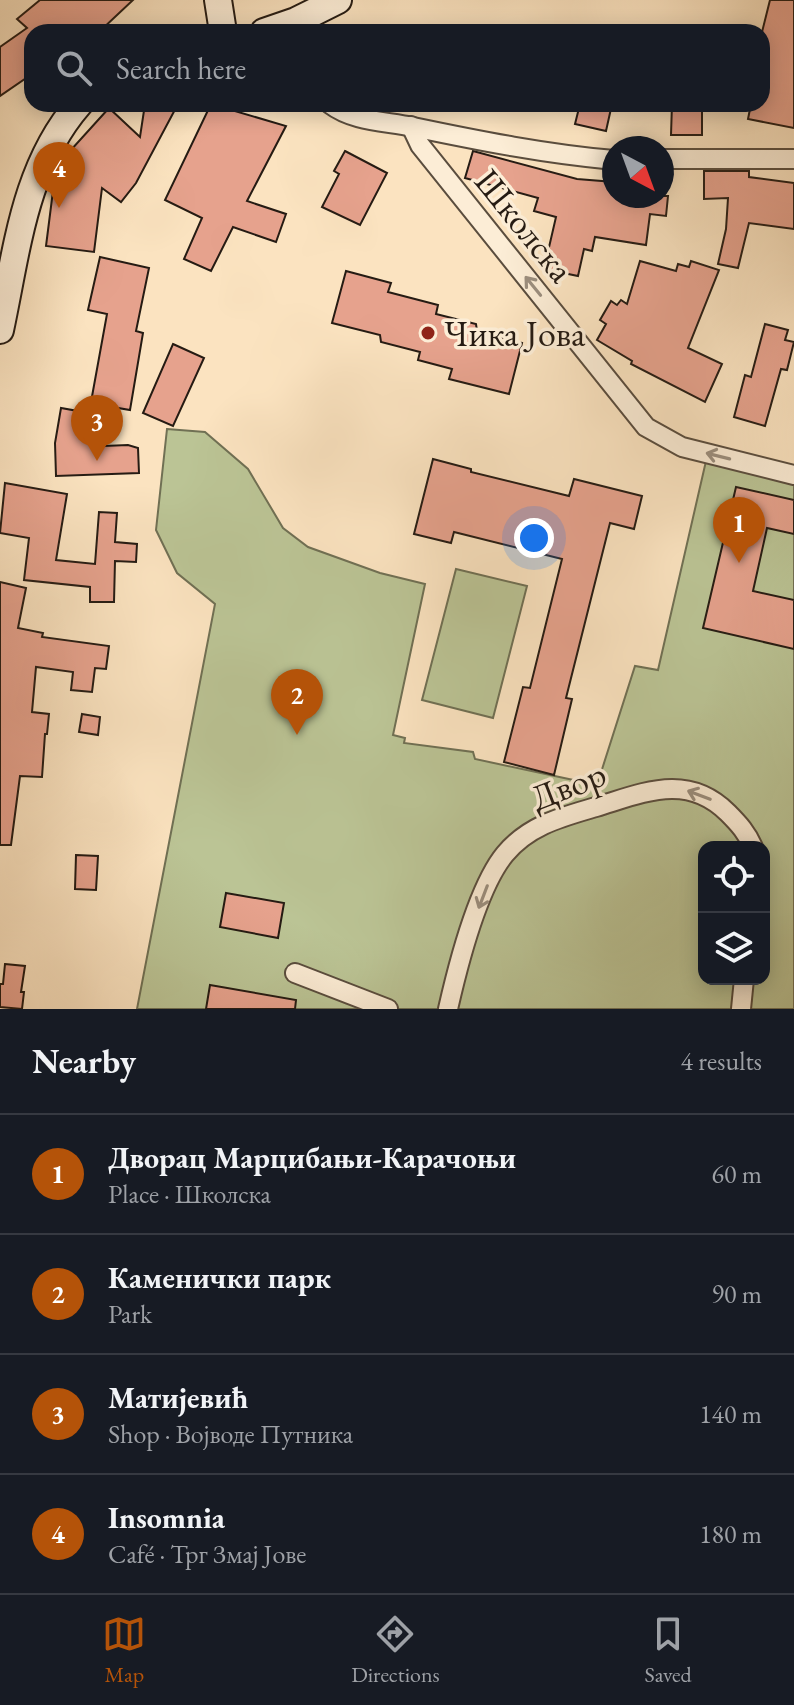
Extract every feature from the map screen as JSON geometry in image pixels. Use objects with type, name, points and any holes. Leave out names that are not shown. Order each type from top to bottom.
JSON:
[{"type":"main road","points":[[218,0],[222,24]]},
{"type":"main road","points":[[301,24],[338,0]]},
{"type":"main road","points":[[0,330],[11,227],[43,157],[72,112]]},
{"type":"street","points":[[345,112],[470,140],[602,159]]},
{"type":"street","name":"Школска","points":[[411,126],[420,145],[646,427],[682,447],[794,475]]},
{"type":"street","points":[[674,159],[794,159]]},
{"type":"street","name":"Двор","points":[[448,1009],[473,924],[493,873],[518,840],[536,828],[556,818],[637,793],[681,789],[701,794],[720,805],[747,833],[750,841]]},
{"type":"street","points":[[295,973],[388,1009]]},
{"type":"street","points":[[741,1009],[743,985]]},
{"type":"green space","points":[[167,429],[205,432],[248,469],[283,528],[308,547],[380,573],[425,584],[393,735],[405,738],[404,743],[473,752],[475,759],[597,785],[635,666],[658,670],[706,461],[794,484],[794,1009],[137,1009],[215,604],[177,573],[156,530]]},
{"type":"green space","points":[[456,569],[527,586],[493,718],[422,700]]},
{"type":"building","points":[[40,0],[133,0],[108,24],[24,25],[17,19]]},
{"type":"building","points":[[770,0],[794,0],[794,128],[748,119],[749,112],[770,112],[770,24],[764,24]]},
{"type":"building","points":[[24,30],[24,80],[0,96],[0,47]]},
{"type":"building","points":[[105,112],[113,112],[140,137],[144,112],[174,112],[136,183],[121,202],[102,188],[94,252],[46,246],[55,175],[60,162]]},
{"type":"building","points":[[207,112],[238,112],[286,126],[247,201],[286,214],[276,242],[233,227],[211,271],[184,259],[202,218],[165,200]]},
{"type":"building","points":[[578,112],[610,112],[606,131],[575,124]]},
{"type":"building","points":[[672,112],[702,112],[702,135],[671,135]]},
{"type":"building","points":[[345,151],[387,173],[360,225],[322,207],[339,174],[334,171]]},
{"type":"building","points":[[473,151],[577,179],[602,181],[602,208],[667,208],[666,216],[650,214],[646,245],[595,237],[592,251],[584,249],[578,276],[544,269],[556,217],[534,211],[538,198],[465,178]]},
{"type":"building","points":[[704,171],[749,171],[749,177],[794,183],[794,229],[749,223],[738,268],[718,264],[726,229],[728,198],[704,199]]},
{"type":"building","points":[[100,257],[149,268],[136,331],[143,333],[130,410],[112,407],[104,446],[128,445],[138,448],[139,473],[56,476],[55,443],[61,408],[89,413],[107,314],[88,310]]},
{"type":"building","points":[[640,261],[676,271],[678,264],[689,267],[691,261],[719,270],[688,348],[722,364],[705,402],[631,364],[632,361],[597,340],[606,324],[600,320],[611,301],[617,305],[621,300],[627,304]]},
{"type":"building","name":"Чика Јова","points":[[346,271],[391,283],[388,292],[438,305],[436,314],[476,324],[477,331],[522,343],[509,394],[449,379],[452,369],[418,360],[420,352],[381,342],[380,335],[332,323]]},
{"type":"building","points":[[765,324],[788,330],[785,340],[794,342],[787,370],[781,369],[765,426],[734,417],[745,375],[751,377]]},
{"type":"building","points":[[173,344],[204,358],[173,426],[143,413]]},
{"type":"building","points":[[433,459],[471,469],[471,472],[569,496],[574,479],[642,496],[634,529],[610,523],[566,698],[572,699],[554,775],[504,762],[523,687],[530,688],[562,559],[454,532],[451,543],[414,534]]},
{"type":"building","points":[[5,483],[67,494],[56,560],[95,564],[99,512],[117,513],[115,542],[137,544],[136,562],[115,561],[114,602],[90,602],[90,587],[24,580],[29,538],[0,533]]},
{"type":"building","points":[[736,487],[794,500],[794,534],[767,528],[753,591],[794,600],[794,649],[703,628]]},
{"type":"building","points":[[0,582],[26,588],[18,628],[43,633],[42,637],[109,646],[106,669],[95,668],[92,692],[71,690],[73,672],[36,667],[32,712],[49,714],[42,777],[20,776],[11,845],[0,845]]},
{"type":"building","points":[[82,714],[100,717],[98,735],[79,732]]},
{"type":"building","points":[[76,855],[98,856],[96,890],[75,889]]},
{"type":"building","points":[[226,893],[284,903],[278,938],[220,927]]},
{"type":"building","points":[[5,964],[25,966],[22,1009],[0,1007],[0,984],[3,984]]},
{"type":"building","points":[[210,985],[296,1000],[295,1009],[206,1009]]},
{"type":"place","name":"Insomnia","points":[[59,208]]},
{"type":"place","name":"Чика Јова","points":[[428,333]]},
{"type":"place","name":"Матијевић","points":[[97,461]]},
{"type":"place","name":"Дворац Марцибањи-Карачоњи","points":[[739,563]]},
{"type":"place","name":"Каменички парк","points":[[297,735]]}]
